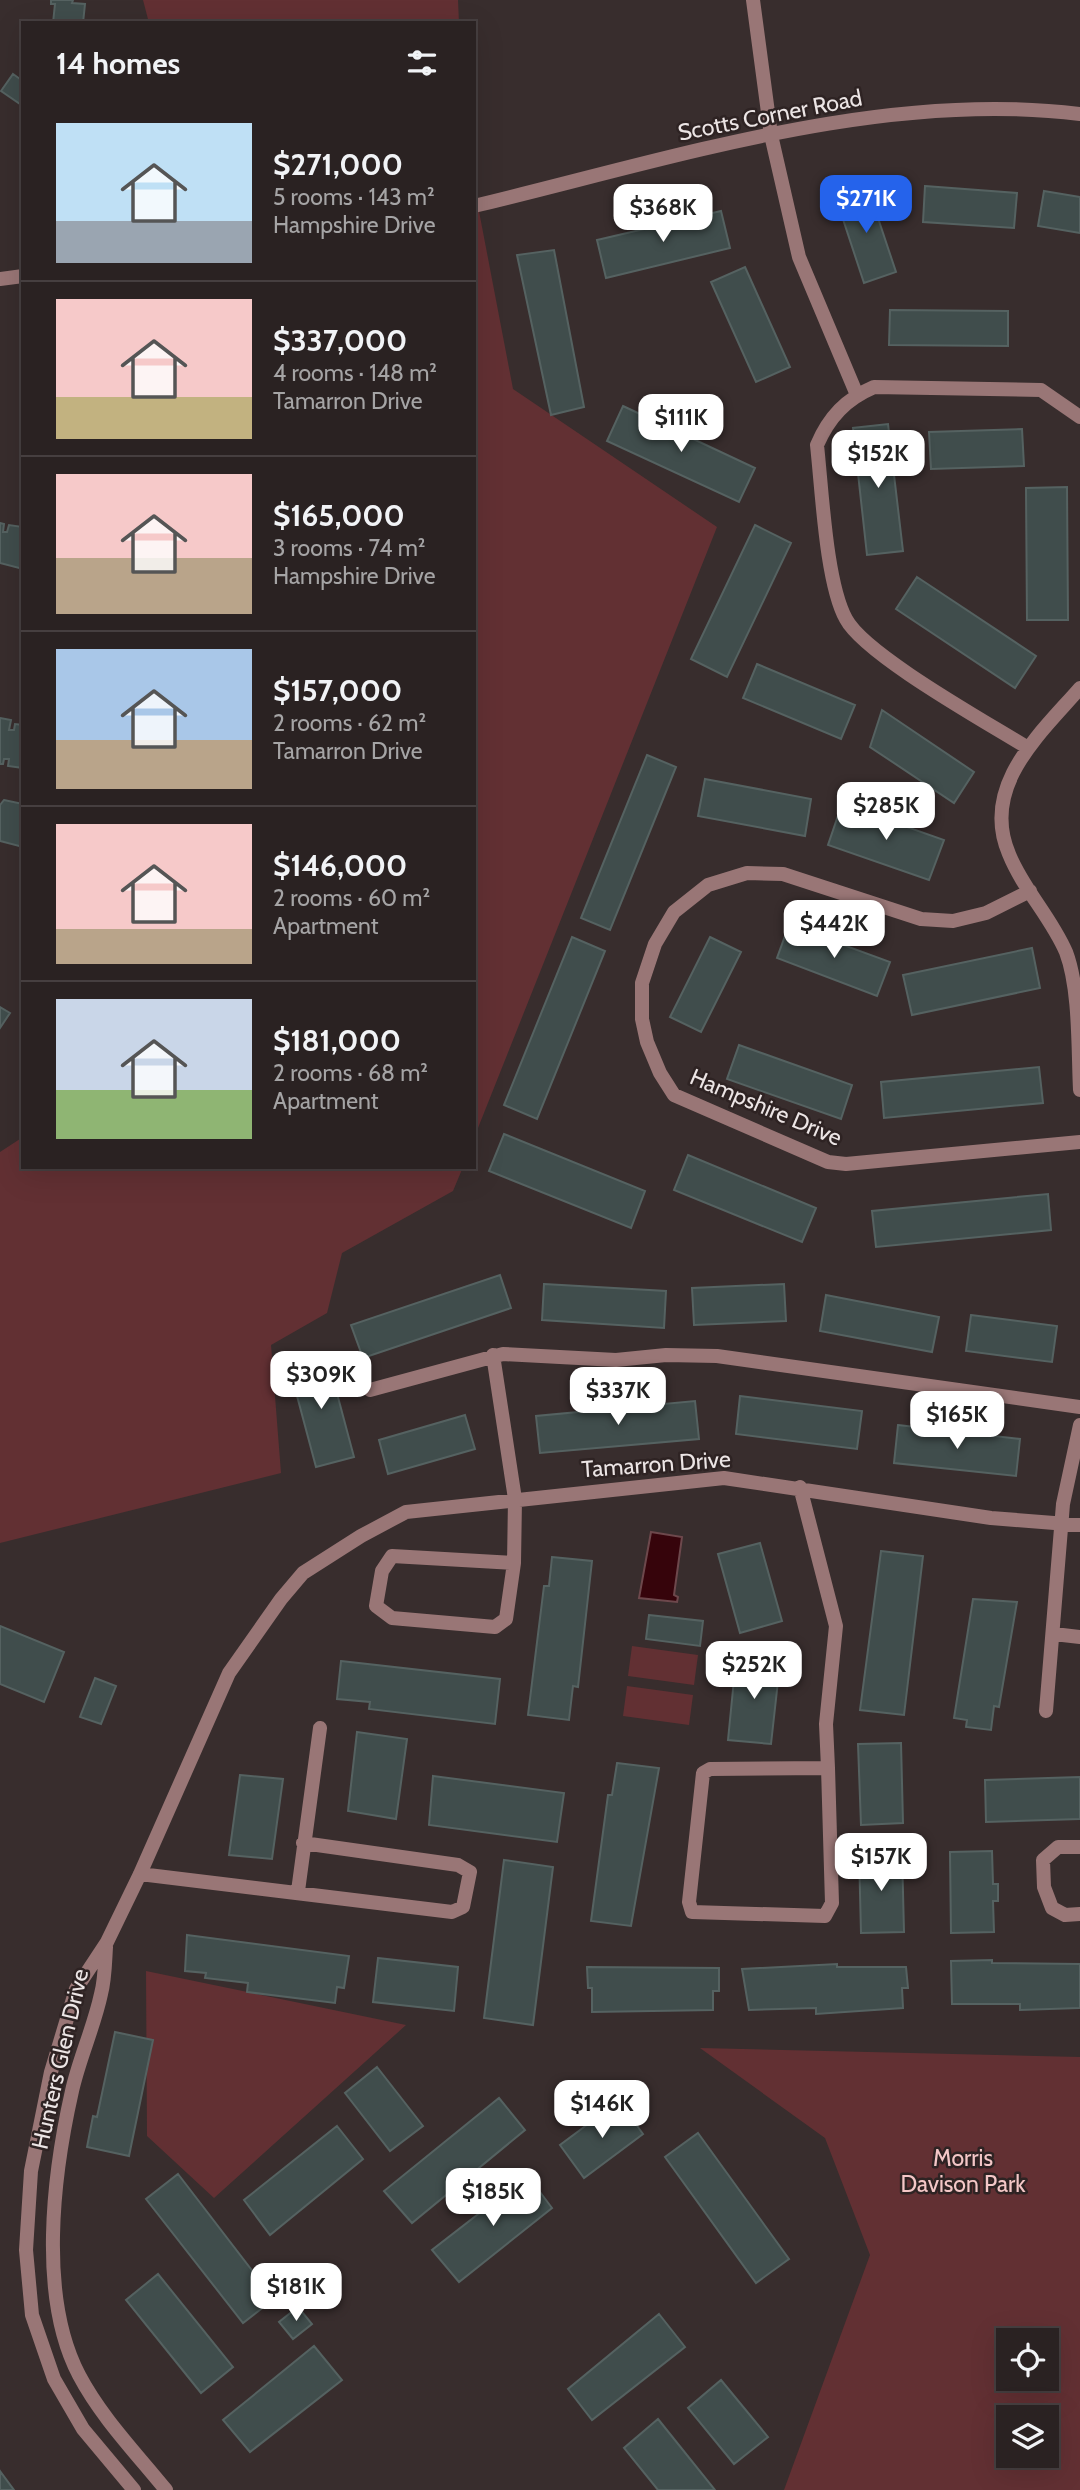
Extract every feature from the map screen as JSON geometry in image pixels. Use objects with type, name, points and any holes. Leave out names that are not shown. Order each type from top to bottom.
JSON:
[{"type":"street","points":[[753,0],[771,135],[799,257],[857,395]]},
{"type":"street","name":"Scotts Corner Road","points":[[476,206],[771,135],[916,111],[989,108],[1080,114]]},
{"type":"street","points":[[0,279],[21,276]]},
{"type":"street","points":[[1028,748],[872,648],[846,621],[835,592],[817,446],[825,425],[857,395],[874,387],[1041,390],[1080,417]]},
{"type":"street","points":[[1080,688],[1015,765],[1003,794],[1002,827],[1008,854],[1066,952],[1074,978],[1080,1090]]},
{"type":"street","name":"Hampshire Drive","points":[[1030,891],[986,913],[953,921],[921,919],[783,874],[747,873],[708,885],[674,912],[655,944],[642,983],[642,1019],[647,1042],[674,1094],[828,1162],[846,1164],[1080,1142]]},
{"type":"street","points":[[493,1355],[515,1499],[514,1563],[506,1619],[495,1627],[392,1618],[383,1614],[376,1606],[382,1571],[392,1556],[514,1563]]},
{"type":"street","points":[[370,1390],[493,1355],[616,1360],[666,1355],[718,1356],[1080,1407]]},
{"type":"street","points":[[1046,1711],[1061,1525],[1080,1425]]},
{"type":"street","name":"Tamarron Drive","points":[[205,1730],[229,1673],[281,1599],[303,1573],[361,1536],[406,1512],[724,1478],[800,1487],[991,1518],[1080,1525]]},
{"type":"street","points":[[800,1487],[836,1626],[827,1724],[832,1903],[825,1916],[692,1912],[689,1902],[703,1773],[710,1769],[828,1768]]},
{"type":"street","points":[[1054,1634],[1080,1637]]},
{"type":"street","points":[[298,1891],[320,1728]]},
{"type":"street","name":"Hunters Glen Drive","points":[[134,2490],[83,2429],[54,2379],[32,2315],[26,2250],[31,2171],[51,2072],[76,1989],[107,1942],[205,1730]]},
{"type":"street","points":[[140,1874],[298,1891],[452,1912],[463,1907],[470,1872],[458,1865],[303,1843]]},
{"type":"street","points":[[1080,1847],[1058,1847],[1043,1860],[1044,1887],[1052,1908],[1065,1915],[1080,1914]]},
{"type":"street","name":"Hunters Glen Drive","points":[[107,1942],[102,1993],[72,2091],[59,2172],[53,2251],[61,2328],[79,2375],[108,2418],[166,2490]]},
{"type":"green space","points":[[143,0],[458,0],[459,21],[148,21]]},
{"type":"green space","points":[[476,195],[513,389],[717,527],[476,1133]]},
{"type":"green space","points":[[21,1138],[21,1169],[462,1169],[453,1191],[342,1253],[327,1313],[271,1345],[281,1473],[0,1543],[0,1152]]},
{"type":"green space","points":[[632,1646],[698,1655],[694,1685],[628,1676]]},
{"type":"green space","points":[[627,1686],[693,1695],[689,1725],[623,1716]]},
{"type":"green space","points":[[146,1971],[406,2025],[214,2198],[147,2136]]},
{"type":"green space","name":"Morris Davison Park","points":[[700,2048],[1080,2057],[1080,2490],[784,2490],[870,2255],[825,2138]]},
{"type":"shaded area","points":[[651,1532],[682,1537],[674,1595],[678,1597],[677,1602],[639,1598]]},
{"type":"building","points":[[51,0],[73,0],[72,3],[85,4],[83,21],[53,21],[55,4],[51,4]]},
{"type":"building","points":[[13,74],[21,78],[21,105],[1,91]]},
{"type":"building","points":[[925,186],[1017,193],[1014,228],[923,222]]},
{"type":"building","points":[[868,188],[896,272],[864,283],[836,198]]},
{"type":"building","points":[[1044,191],[1080,197],[1080,233],[1038,226]]},
{"type":"building","points":[[721,211],[730,248],[606,278],[597,240]]},
{"type":"building","points":[[554,250],[584,407],[551,415],[517,255]]},
{"type":"building","points":[[745,267],[790,367],[756,382],[711,282]]},
{"type":"building","points":[[890,310],[1008,311],[1008,346],[889,345]]},
{"type":"building","points":[[623,406],[755,468],[739,502],[607,441]]},
{"type":"building","points":[[888,424],[903,551],[867,555],[853,428]]},
{"type":"building","points":[[1022,429],[1024,466],[931,469],[929,432]]},
{"type":"building","points":[[1067,487],[1068,620],[1027,620],[1026,488]]},
{"type":"building","points":[[0,523],[4,524],[3,532],[7,532],[9,525],[21,527],[21,568],[0,563]]},
{"type":"building","points":[[755,525],[791,543],[727,677],[691,659]]},
{"type":"building","points":[[917,577],[1036,656],[1015,688],[896,609]]},
{"type":"building","points":[[757,664],[855,705],[841,739],[743,698]]},
{"type":"building","points":[[882,710],[974,772],[954,803],[870,747]]},
{"type":"building","points":[[0,718],[11,720],[9,730],[14,730],[15,724],[21,725],[21,768],[8,766],[9,759],[4,759],[3,764],[0,764]]},
{"type":"building","points":[[647,755],[676,767],[610,930],[581,918]]},
{"type":"building","points":[[705,779],[811,799],[805,836],[698,816]]},
{"type":"building","points":[[4,800],[21,804],[21,846],[0,841],[0,805]]},
{"type":"building","points":[[842,804],[944,840],[929,880],[828,845]]},
{"type":"building","points":[[789,925],[890,962],[877,996],[777,958]]},
{"type":"building","points":[[572,937],[605,951],[537,1119],[504,1105]]},
{"type":"building","points":[[710,937],[741,952],[701,1032],[670,1017]]},
{"type":"building","points":[[1032,948],[1040,988],[912,1015],[903,975]]},
{"type":"building","points":[[0,1007],[10,1013],[0,1028]]},
{"type":"building","points":[[739,1045],[852,1085],[841,1119],[727,1079]]},
{"type":"building","points":[[1039,1067],[1043,1103],[884,1118],[881,1082]]},
{"type":"building","points":[[504,1134],[645,1191],[631,1228],[489,1171]]},
{"type":"building","points":[[688,1155],[816,1208],[802,1242],[674,1190]]},
{"type":"building","points":[[1048,1194],[1051,1230],[876,1247],[872,1211]]},
{"type":"building","points":[[500,1275],[511,1308],[363,1358],[351,1325]]},
{"type":"building","points":[[544,1284],[666,1291],[664,1328],[542,1320]]},
{"type":"building","points":[[784,1284],[786,1321],[694,1325],[692,1288]]},
{"type":"building","points":[[826,1295],[939,1317],[932,1352],[820,1331]]},
{"type":"building","points":[[971,1315],[1057,1326],[1052,1362],[966,1351]]},
{"type":"building","points":[[327,1356],[354,1457],[316,1467],[289,1366]]},
{"type":"building","points":[[740,1396],[862,1411],[857,1449],[736,1434]]},
{"type":"building","points":[[695,1401],[699,1439],[540,1453],[536,1416]]},
{"type":"building","points":[[465,1415],[475,1449],[388,1474],[379,1440]]},
{"type":"building","points":[[898,1425],[1020,1439],[1016,1476],[894,1463]]},
{"type":"building","points":[[760,1543],[782,1621],[740,1633],[718,1554]]},
{"type":"building","points":[[881,1551],[923,1556],[904,1715],[860,1710]]},
{"type":"building","points":[[552,1557],[592,1561],[578,1687],[573,1686],[569,1720],[528,1715],[544,1586],[549,1586]]},
{"type":"building","points":[[973,1599],[1017,1602],[999,1707],[994,1706],[991,1730],[966,1727],[967,1720],[954,1718]]},
{"type":"building","points":[[649,1615],[703,1621],[700,1646],[646,1639]]},
{"type":"building","points":[[0,1626],[64,1652],[44,1702],[0,1684]]},
{"type":"building","points":[[736,1659],[780,1663],[771,1744],[728,1740]]},
{"type":"building","points":[[341,1661],[500,1679],[495,1724],[369,1709],[370,1702],[337,1699]]},
{"type":"building","points":[[95,1678],[116,1686],[101,1724],[80,1717]]},
{"type":"building","points":[[357,1732],[407,1739],[396,1819],[348,1811]]},
{"type":"building","points":[[901,1743],[903,1823],[861,1825],[858,1744]]},
{"type":"building","points":[[617,1763],[659,1768],[631,1926],[591,1921],[608,1795],[612,1795]]},
{"type":"building","points":[[240,1775],[283,1779],[272,1859],[229,1855]]},
{"type":"building","points":[[433,1776],[564,1793],[557,1842],[429,1825]]},
{"type":"building","points":[[1080,1777],[1080,1819],[986,1822],[985,1780]]},
{"type":"building","points":[[992,1851],[993,1884],[998,1884],[998,1901],[993,1901],[994,1932],[951,1933],[950,1852]]},
{"type":"building","points":[[902,1852],[904,1932],[861,1933],[859,1853]]},
{"type":"building","points":[[504,1860],[553,1867],[533,2025],[484,2018]]},
{"type":"building","points":[[187,1935],[349,1956],[344,1988],[337,1987],[335,2003],[247,1992],[248,1983],[205,1978],[206,1973],[185,1971]]},
{"type":"building","points":[[378,1958],[458,1967],[454,2011],[373,2002]]},
{"type":"building","points":[[992,1960],[992,1963],[1080,1964],[1080,2008],[1020,2010],[1020,2004],[952,2004],[951,1961]]},
{"type":"building","points":[[837,1964],[837,1967],[906,1967],[908,1988],[902,1988],[903,2008],[816,2014],[816,2008],[749,2010],[742,1969]]},
{"type":"building","points":[[587,1967],[719,1968],[719,1991],[713,1991],[713,2010],[592,2012],[592,1988],[588,1988]]},
{"type":"building","points":[[115,2032],[153,2040],[129,2156],[87,2147],[93,2116],[97,2117]]},
{"type":"building","points":[[377,2067],[423,2126],[390,2151],[345,2093]]},
{"type":"building","points":[[499,2098],[525,2130],[412,2223],[384,2191]]},
{"type":"building","points":[[619,2101],[643,2134],[584,2178],[560,2145]]},
{"type":"building","points":[[337,2126],[363,2159],[270,2235],[244,2200]]},
{"type":"building","points":[[698,2133],[789,2259],[756,2283],[665,2157]]},
{"type":"building","points":[[525,2172],[552,2208],[459,2282],[432,2250],[504,2194],[501,2190]]},
{"type":"building","points":[[178,2174],[274,2299],[243,2323],[146,2199]]},
{"type":"building","points":[[158,2274],[233,2367],[201,2393],[126,2300]]},
{"type":"building","points":[[298,2307],[312,2324],[293,2339],[279,2322]]},
{"type":"building","points":[[659,2314],[685,2347],[592,2420],[568,2389]]},
{"type":"building","points":[[314,2346],[342,2380],[250,2452],[223,2420]]},
{"type":"building","points":[[721,2380],[768,2437],[734,2464],[688,2408]]},
{"type":"building","points":[[658,2419],[715,2490],[658,2490],[624,2448]]},
{"type":"building","points":[[0,2471],[14,2490],[0,2490]]}]
